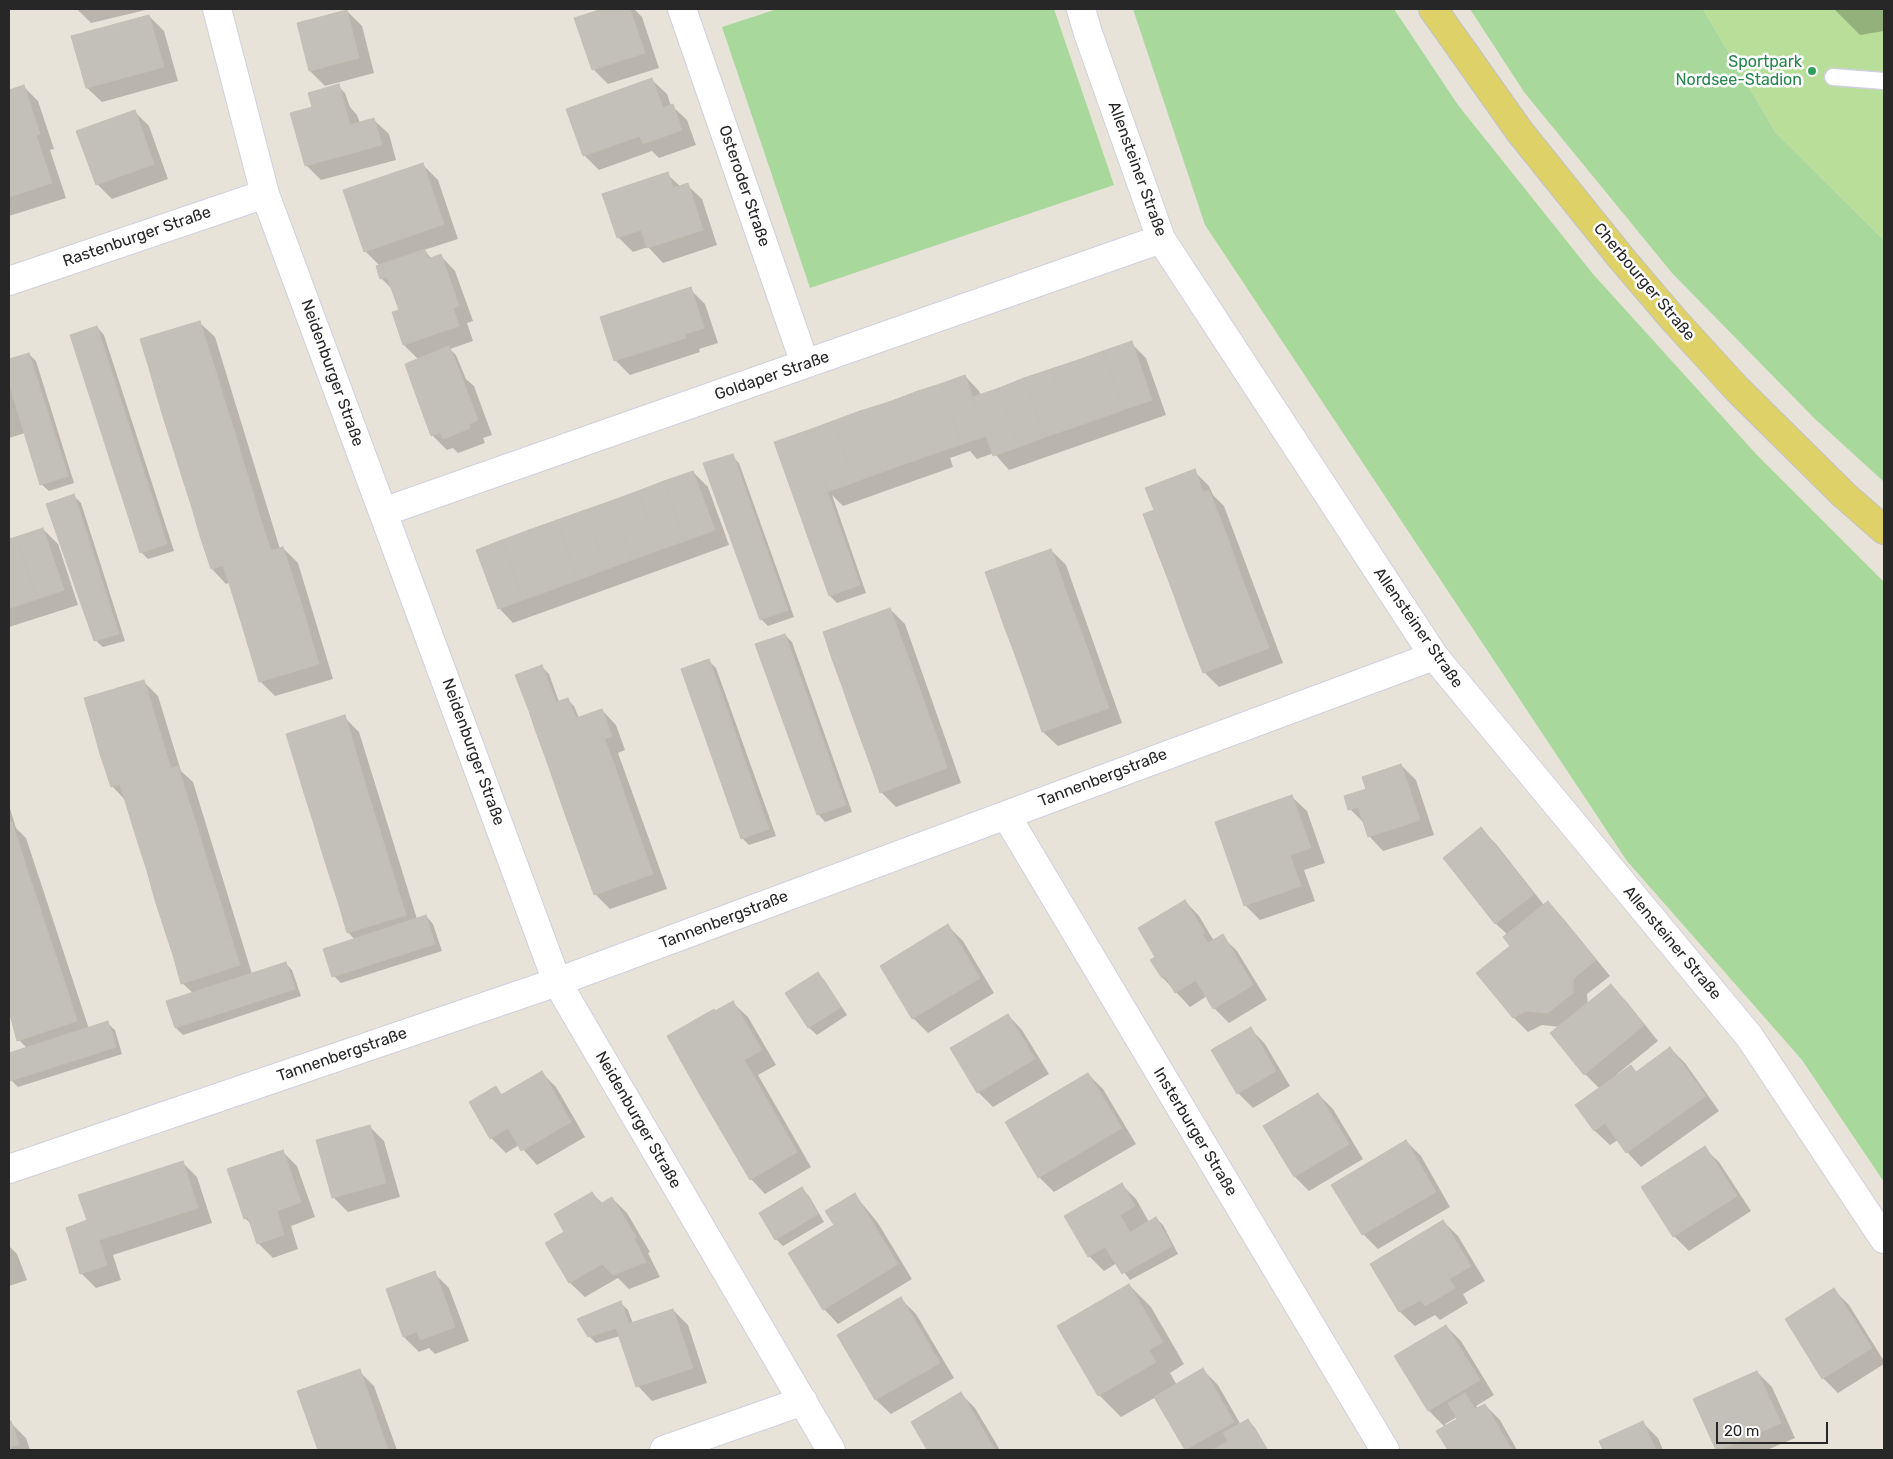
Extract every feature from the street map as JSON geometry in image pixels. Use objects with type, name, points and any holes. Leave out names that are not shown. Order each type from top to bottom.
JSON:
[{"type":"main road","name":"Cherbourger Straße","points":[[1433,9],[1520,132],[1635,274],[1737,390],[1844,495],[1884,530]]},
{"type":"street","name":"Neidenburger Straße","points":[[217,9],[266,194],[557,982],[831,1450]]},
{"type":"street","name":"Osteroder Straße","points":[[682,9],[805,364]]},
{"type":"street","name":"Allensteiner Straße","points":[[1081,9],[1161,239],[1434,656],[1749,1036],[1884,1239]]},
{"type":"street","name":"Rastenburger Straße","points":[[9,281],[266,194]]},
{"type":"street","name":"Goldaper Straße","points":[[384,512],[1161,239]]},
{"type":"street","name":"Tannenbergstraße","points":[[9,1169],[557,982],[1434,656]]},
{"type":"street","name":"Insterburger Straße","points":[[1006,815],[1385,1450]]},
{"type":"street","points":[[664,1450],[803,1401]]},
{"type":"lane","points":[[1833,77],[1884,81]]},
{"type":"green space","points":[[777,9],[1054,9],[1114,185],[810,288],[722,27]]},
{"type":"green space","points":[[1133,9],[1394,9],[1458,105],[1593,274],[1757,455],[1884,582],[1884,1182],[1802,1060],[1627,861],[1205,225]]},
{"type":"green space","points":[[1470,9],[1703,9],[1776,133],[1884,240],[1884,482],[1814,418],[1672,273],[1524,92]]},
{"type":"green space","name":"Sportpark Nordsee-Stadion","points":[[1703,9],[1884,9],[1884,240],[1776,133]]},
{"type":"building","points":[[602,9],[630,9],[645,53],[592,70],[574,18]]},
{"type":"building","points":[[347,10],[359,58],[309,71],[297,23]]},
{"type":"building","points":[[149,15],[164,67],[86,88],[71,36]]},
{"type":"building","points":[[652,78],[663,108],[673,104],[682,130],[643,144],[640,136],[583,156],[566,109]]},
{"type":"building","points":[[339,84],[343,99],[312,107],[308,93]]},
{"type":"building","points":[[24,85],[40,134],[36,135],[52,183],[9,197],[9,90]]},
{"type":"building","points":[[343,99],[350,125],[374,118],[382,145],[305,166],[290,113]]},
{"type":"building","points":[[135,110],[154,164],[96,185],[76,131]]},
{"type":"building","points":[[423,163],[444,224],[364,252],[343,190]]},
{"type":"building","points":[[668,172],[673,188],[688,183],[703,230],[647,248],[641,230],[617,238],[602,194]]},
{"type":"building","points":[[425,249],[428,259],[441,254],[459,306],[453,308],[459,326],[403,345],[392,312],[399,310],[387,277],[380,279],[376,266]]},
{"type":"building","points":[[691,287],[704,328],[685,334],[686,338],[614,361],[600,317]]},
{"type":"building","points":[[200,321],[209,350],[149,368],[140,339]]},
{"type":"building","points":[[97,326],[167,544],[140,553],[70,335]]},
{"type":"building","points":[[1132,341],[1152,400],[1123,410],[1103,351]]},
{"type":"building","points":[[449,346],[459,370],[413,387],[405,364]]},
{"type":"building","points":[[209,350],[217,375],[156,393],[149,368]]},
{"type":"building","points":[[1103,351],[1123,410],[1098,419],[1078,360]]},
{"type":"building","points":[[29,353],[68,476],[40,485],[9,383],[9,359]]},
{"type":"building","points":[[1078,360],[1098,419],[1072,428],[1051,369]]},
{"type":"building","points":[[1051,369],[1072,428],[1045,437],[1024,378]]},
{"type":"building","points":[[459,370],[478,420],[469,424],[470,428],[443,439],[440,433],[431,436],[413,387]]},
{"type":"building","points":[[217,375],[225,402],[164,420],[156,393]]},
{"type":"building","points":[[965,375],[986,436],[962,444],[940,384]]},
{"type":"building","points":[[1024,378],[1045,437],[1019,447],[999,388]]},
{"type":"building","points":[[940,384],[962,444],[939,452],[918,391]]},
{"type":"building","points":[[999,388],[1019,447],[993,456],[973,397]]},
{"type":"building","points":[[918,391],[939,452],[910,462],[889,402]]},
{"type":"building","points":[[225,402],[235,433],[174,451],[164,420]]},
{"type":"building","points":[[889,402],[910,462],[882,472],[860,411]]},
{"type":"building","points":[[860,411],[882,472],[855,482],[833,421]]},
{"type":"building","points":[[833,421],[855,482],[827,492],[806,431]]},
{"type":"building","points":[[806,431],[860,585],[829,596],[774,442]]},
{"type":"building","points":[[235,433],[243,461],[183,480],[174,451]]},
{"type":"building","points":[[733,454],[788,610],[760,620],[703,463]]},
{"type":"building","points":[[243,461],[252,489],[192,508],[183,480]]},
{"type":"building","points":[[1195,469],[1203,492],[1209,490],[1220,518],[1154,543],[1143,514],[1154,510],[1145,488]]},
{"type":"building","points":[[693,471],[715,530],[685,541],[664,481]]},
{"type":"building","points":[[664,481],[685,541],[659,550],[638,491]]},
{"type":"building","points":[[252,489],[260,518],[200,536],[192,508]]},
{"type":"building","points":[[638,491],[659,550],[632,560],[611,501]]},
{"type":"building","points":[[74,494],[119,634],[94,641],[46,504]]},
{"type":"building","points":[[611,501],[632,560],[607,569],[585,510]]},
{"type":"building","points":[[585,510],[607,569],[578,580],[557,520]]},
{"type":"building","points":[[260,518],[271,551],[211,569],[200,536]]},
{"type":"building","points":[[1220,518],[1230,544],[1164,569],[1154,543]]},
{"type":"building","points":[[557,520],[578,580],[551,590],[529,530]]},
{"type":"building","points":[[43,528],[64,590],[37,599],[16,537]]},
{"type":"building","points":[[529,530],[551,590],[523,600],[502,540]]},
{"type":"building","points":[[16,537],[37,599],[10,608],[9,539]]},
{"type":"building","points":[[502,540],[523,600],[498,609],[476,550]]},
{"type":"building","points":[[1230,544],[1239,570],[1174,595],[1164,569]]},
{"type":"building","points":[[283,547],[293,578],[233,596],[223,565]]},
{"type":"building","points":[[1051,549],[1061,577],[995,600],[985,572]]},
{"type":"building","points":[[1239,570],[1249,597],[1183,621],[1174,595]]},
{"type":"building","points":[[1061,577],[1070,602],[1004,626],[995,600]]},
{"type":"building","points":[[293,578],[302,606],[242,625],[233,596]]},
{"type":"building","points":[[1249,597],[1259,622],[1193,647],[1183,621]]},
{"type":"building","points":[[1070,602],[1080,628],[1014,652],[1004,626]]},
{"type":"building","points":[[302,606],[310,634],[250,652],[242,625]]},
{"type":"building","points":[[890,608],[900,635],[832,659],[823,632]]},
{"type":"building","points":[[1259,622],[1269,648],[1203,673],[1193,647]]},
{"type":"building","points":[[1080,628],[1090,656],[1024,680],[1014,652]]},
{"type":"building","points":[[310,634],[319,664],[259,682],[250,652]]},
{"type":"building","points":[[785,634],[846,805],[817,815],[755,644]]},
{"type":"building","points":[[900,635],[910,662],[842,686],[832,659]]},
{"type":"building","points":[[1090,656],[1098,679],[1032,703],[1024,680]]},
{"type":"building","points":[[709,659],[769,829],[741,839],[681,669]]},
{"type":"building","points":[[910,662],[919,687],[851,712],[842,686]]},
{"type":"building","points":[[542,665],[556,702],[529,711],[515,675]]},
{"type":"building","points":[[1098,679],[1109,708],[1042,732],[1032,703]]},
{"type":"building","points":[[144,680],[152,706],[92,725],[84,698]]},
{"type":"building","points":[[919,687],[928,713],[860,737],[851,712]]},
{"type":"building","points":[[568,698],[576,718],[536,732],[529,711]]},
{"type":"building","points":[[152,706],[161,736],[100,754],[92,725]]},
{"type":"building","points":[[602,709],[612,736],[546,759],[536,732]]},
{"type":"building","points":[[928,713],[938,740],[870,764],[860,737]]},
{"type":"building","points":[[345,715],[354,745],[295,763],[286,734]]},
{"type":"building","points":[[161,736],[171,768],[111,787],[100,754]]},
{"type":"building","points":[[604,738],[614,764],[555,785],[546,759]]},
{"type":"building","points":[[938,740],[947,768],[880,793],[870,764]]},
{"type":"building","points":[[354,745],[363,776],[304,793],[295,763]]},
{"type":"building","points":[[614,764],[624,793],[565,814],[555,785]]},
{"type":"building","points":[[1401,764],[1420,820],[1368,837],[1358,807],[1348,810],[1344,796],[1366,789],[1362,777]]},
{"type":"building","points":[[178,766],[187,796],[129,814],[120,784]]},
{"type":"building","points":[[363,776],[371,803],[313,821],[304,793]]},
{"type":"building","points":[[624,793],[633,818],[574,839],[565,814]]},
{"type":"building","points":[[1292,795],[1311,848],[1290,855],[1301,886],[1244,906],[1215,822]]},
{"type":"building","points":[[187,796],[197,826],[138,843],[129,814]]},
{"type":"building","points":[[371,803],[380,831],[321,849],[313,821]]},
{"type":"building","points":[[633,818],[643,846],[584,867],[574,839]]},
{"type":"building","points":[[12,822],[21,850],[9,854],[9,823]]},
{"type":"building","points":[[197,826],[205,854],[147,871],[138,843]]},
{"type":"building","points":[[1481,827],[1534,894],[1495,924],[1443,858]]},
{"type":"building","points":[[380,831],[389,860],[330,877],[321,849]]},
{"type":"building","points":[[643,846],[653,874],[594,895],[584,867]]},
{"type":"building","points":[[21,850],[29,876],[9,883],[9,854]]},
{"type":"building","points":[[205,854],[214,882],[155,900],[147,871]]},
{"type":"building","points":[[389,860],[397,887],[339,905],[330,877]]},
{"type":"building","points":[[29,876],[39,905],[9,915],[9,883]]},
{"type":"building","points":[[214,882],[223,910],[164,928],[155,900]]},
{"type":"building","points":[[397,887],[406,915],[347,933],[339,905]]},
{"type":"building","points":[[1185,900],[1205,933],[1202,934],[1208,943],[1223,934],[1253,985],[1213,1009],[1196,980],[1175,993],[1165,976],[1162,978],[1150,960],[1155,957],[1138,928]]},
{"type":"building","points":[[1548,901],[1596,960],[1573,979],[1573,993],[1548,1013],[1526,1011],[1513,1018],[1476,973],[1510,946],[1503,937]]},
{"type":"building","points":[[39,905],[48,933],[9,946],[9,915]]},
{"type":"building","points":[[223,910],[231,937],[173,955],[164,928]]},
{"type":"building","points":[[426,915],[435,944],[332,977],[323,949]]},
{"type":"building","points":[[948,924],[980,978],[912,1019],[880,966]]},
{"type":"building","points":[[48,933],[58,962],[9,978],[9,946]]},
{"type":"building","points":[[231,937],[240,965],[181,984],[173,955]]},
{"type":"building","points":[[58,962],[68,992],[9,1011],[9,978]]},
{"type":"building","points":[[286,962],[295,989],[175,1028],[166,1001]]},
{"type":"building","points":[[818,972],[841,1007],[808,1028],[785,993]]},
{"type":"building","points":[[1611,984],[1644,1025],[1584,1075],[1550,1033]]},
{"type":"building","points":[[68,992],[77,1021],[17,1041],[9,1011]]},
{"type":"building","points":[[733,1001],[762,1050],[744,1060],[749,1068],[700,1095],[667,1036],[714,1009],[715,1011]]},
{"type":"building","points":[[1008,1014],[1035,1059],[977,1093],[950,1048]]},
{"type":"building","points":[[108,1021],[116,1047],[10,1081],[9,1053]]},
{"type":"building","points":[[1251,1027],[1276,1071],[1237,1094],[1211,1050]]},
{"type":"building","points":[[1670,1047],[1706,1096],[1626,1153],[1605,1123],[1594,1131],[1575,1105],[1631,1065],[1636,1072]]},
{"type":"building","points":[[749,1068],[797,1152],[750,1180],[700,1095]]},
{"type":"building","points":[[542,1071],[571,1122],[521,1151],[508,1128],[490,1139],[469,1102],[496,1086],[501,1095]]},
{"type":"building","points":[[1088,1073],[1122,1128],[1038,1178],[1005,1122]]},
{"type":"building","points":[[1318,1093],[1349,1144],[1294,1177],[1263,1126]]},
{"type":"building","points":[[370,1125],[386,1183],[332,1198],[316,1140]]},
{"type":"building","points":[[1406,1140],[1436,1192],[1362,1235],[1331,1185]]},
{"type":"building","points":[[1705,1146],[1737,1196],[1673,1237],[1641,1187]]},
{"type":"building","points":[[283,1150],[301,1202],[277,1211],[284,1235],[257,1244],[248,1217],[244,1219],[227,1169]]},
{"type":"building","points":[[183,1161],[198,1208],[99,1240],[107,1265],[80,1274],[66,1228],[87,1220],[78,1195]]},
{"type":"building","points":[[1122,1183],[1135,1206],[1120,1215],[1130,1232],[1088,1257],[1064,1216]]},
{"type":"building","points":[[802,1187],[818,1214],[775,1240],[759,1213]]},
{"type":"building","points":[[592,1192],[600,1204],[612,1197],[636,1237],[634,1238],[646,1262],[613,1275],[602,1264],[569,1283],[545,1243],[564,1232],[554,1214]]},
{"type":"building","points":[[855,1193],[863,1207],[834,1225],[825,1211]]},
{"type":"building","points":[[863,1207],[898,1264],[823,1310],[788,1253]]},
{"type":"building","points":[[1156,1217],[1172,1246],[1122,1274],[1105,1247]]},
{"type":"building","points":[[1443,1220],[1471,1266],[1449,1279],[1455,1288],[1425,1306],[1421,1300],[1399,1312],[1370,1264]]},
{"type":"building","points":[[435,1271],[455,1327],[420,1340],[417,1332],[403,1337],[386,1289]]},
{"type":"building","points":[[1129,1284],[1163,1342],[1149,1350],[1156,1362],[1098,1396],[1057,1326]]},
{"type":"building","points":[[1834,1288],[1872,1348],[1822,1379],[1785,1319]]},
{"type":"building","points":[[901,1297],[940,1363],[875,1400],[837,1335]]},
{"type":"building","points":[[621,1301],[629,1324],[588,1337],[577,1319]]},
{"type":"building","points":[[673,1309],[693,1368],[636,1387],[616,1328]]},
{"type":"building","points":[[1446,1325],[1480,1380],[1428,1411],[1394,1356]]},
{"type":"building","points":[[1203,1368],[1234,1422],[1185,1450],[1154,1397]]},
{"type":"building","points":[[360,1369],[388,1450],[318,1450],[297,1391]]},
{"type":"building","points":[[1757,1371],[1781,1423],[1720,1450],[1716,1450],[1693,1399]]},
{"type":"building","points":[[961,1392],[995,1450],[927,1450],[911,1422]]},
{"type":"building","points":[[1465,1393],[1475,1409],[1485,1404],[1512,1450],[1448,1450],[1436,1431],[1457,1419],[1448,1403]]},
{"type":"building","points":[[1248,1419],[1260,1438],[1239,1450],[1213,1450],[1228,1441],[1223,1433]]},
{"type":"building","points":[[11,1421],[19,1444],[9,1448],[9,1422]]},
{"type":"building","points":[[1643,1421],[1656,1450],[1603,1450],[1599,1441]]},
{"type":"building","points":[[1260,1438],[1267,1450],[1239,1450]]},
{"type":"place","name":"Sportpark Nordsee-Stadion","points":[[1812,71]]}]
